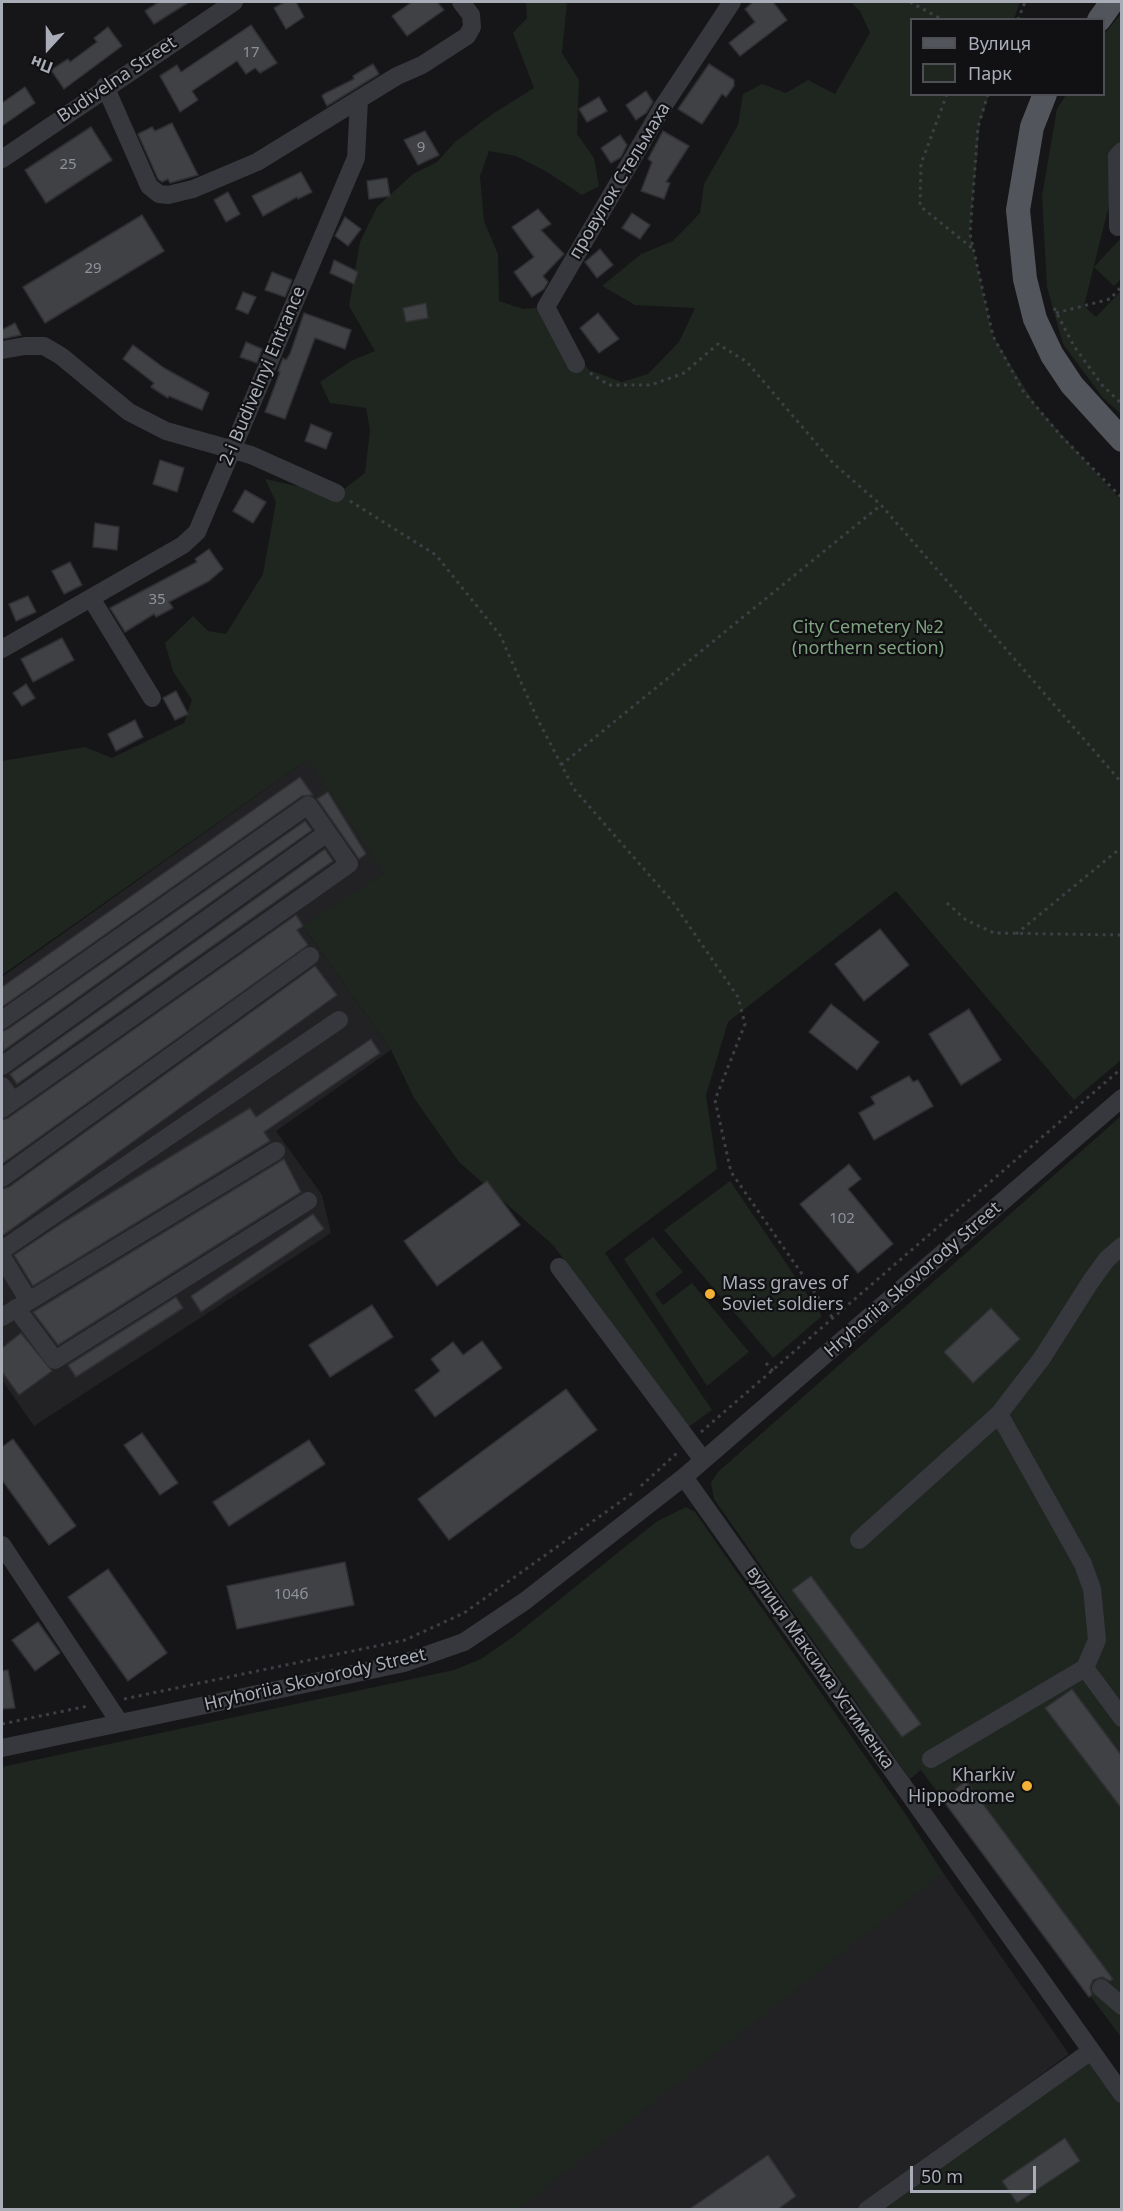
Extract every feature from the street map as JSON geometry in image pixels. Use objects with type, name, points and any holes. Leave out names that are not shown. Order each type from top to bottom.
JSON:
[{"type":"main road","points":[[1100,18],[1112,2]]},
{"type":"main road","points":[[1045,96],[1032,127],[1018,210],[1025,279],[1048,312],[1052,355],[1072,385],[1122,440]]},
{"type":"street","name":"Budivelna Street","points":[[2,159],[105,86],[234,2]]},
{"type":"street","points":[[105,86],[149,186],[159,194],[168,195],[193,189],[257,162],[467,36],[472,27],[471,15],[461,2]]},
{"type":"street","name":"провулок Стельмаха","points":[[576,364],[546,307],[663,108],[732,2]]},
{"type":"street","name":"2-i Budivelnyi Entrance","points":[[2,649],[183,545],[197,532],[356,158],[359,100]]},
{"type":"street","points":[[1118,227],[1117,156],[1122,151]]},
{"type":"street","points":[[2,350],[25,346],[44,346],[61,356],[129,412],[166,431],[251,455],[336,493]]},
{"type":"street","points":[[91,598],[152,698]]},
{"type":"street","points":[[2,1020],[308,805],[349,864],[7,1106],[2,1086]]},
{"type":"street","points":[[2,1066],[327,833]]},
{"type":"street","points":[[2,1178],[310,956]]},
{"type":"street","points":[[2,1250],[339,1020]]},
{"type":"street","name":"Hryhoriia Skovorody Street","points":[[2,1748],[404,1663],[464,1642],[525,1601],[684,1477],[1122,1098]]},
{"type":"street","points":[[15,1309],[276,1151]]},
{"type":"street","points":[[2,1257],[15,1309],[55,1360],[308,1201]]},
{"type":"street","points":[[859,1540],[999,1414],[1042,1358],[1107,1259],[1122,1246]]},
{"type":"street","points":[[559,1267],[703,1460]]},
{"type":"street","points":[[930,1759],[1085,1668],[1097,1640],[1092,1589],[1083,1564],[999,1414]]},
{"type":"street","name":"вулиця Максима Устименка","points":[[684,1477],[1122,2094]]},
{"type":"street","points":[[2,1545],[120,1723]]},
{"type":"street","points":[[1085,1668],[1122,1718]]},
{"type":"street","points":[[1101,1988],[1122,2006]]},
{"type":"street","points":[[867,2210],[1090,2051]]},
{"type":"path","points":[[910,2],[939,18]]},
{"type":"path","points":[[1019,18],[1025,2]]},
{"type":"path","points":[[946,96],[921,164],[920,206],[974,250]]},
{"type":"path","points":[[1122,286],[1110,299],[1048,312],[1102,385],[1122,404]]},
{"type":"path","points":[[576,364],[609,386],[651,385],[684,373],[718,344],[747,362],[833,463],[881,505],[1122,783]]},
{"type":"path","points":[[336,493],[436,555],[500,635],[574,789],[672,901],[738,996],[745,1024],[715,1100],[731,1172],[847,1338]]},
{"type":"path","points":[[561,765],[881,505]]},
{"type":"path","points":[[1015,935],[1122,847]]},
{"type":"path","points":[[947,903],[966,920],[994,933],[1122,935]]},
{"type":"path","points":[[2,1724],[405,1640],[464,1613],[639,1489],[691,1441],[1122,1068]]},
{"type":"path","points":[[726,1175],[731,1172]]},
{"type":"path","points":[[766,1363],[773,1371]]},
{"type":"shaded area","points":[[308,759],[388,870],[305,929],[391,1050],[276,1131],[322,1195],[331,1233],[34,1426],[2,1380],[2,977]]},
{"type":"shaded area","points":[[907,1821],[1069,2054],[859,2209],[398,2210]]},
{"type":"green space","name":"City Cemetery №2 (northern section)","points":[[526,2],[567,2],[562,53],[579,80],[577,134],[594,158],[599,186],[582,195],[547,172],[516,156],[489,151],[480,176],[484,221],[498,254],[499,301],[523,309],[546,307],[589,370],[622,382],[648,374],[679,342],[695,308],[635,305],[602,286],[641,254],[673,241],[700,213],[704,184],[738,125],[743,94],[762,84],[786,93],[808,80],[835,94],[870,33],[860,11],[851,2],[1020,2],[1014,18],[910,18],[910,96],[989,96],[980,122],[970,234],[993,336],[1036,406],[1121,500],[1121,1060],[1074,1100],[896,891],[728,1022],[706,1095],[717,1169],[605,1253],[712,1410],[688,1427],[553,1245],[459,1162],[414,1098],[391,1050],[303,926],[384,873],[308,759],[2,975],[2,761],[85,747],[112,758],[184,723],[192,700],[173,671],[165,643],[193,616],[208,631],[226,634],[263,574],[276,502],[265,479],[297,486],[344,489],[365,473],[370,430],[366,408],[330,403],[320,382],[351,361],[375,351],[349,306],[360,242],[377,207],[413,174],[437,162],[455,142],[491,115],[534,88],[513,33],[527,18]]},
{"type":"green space","points":[[1121,14],[1121,157],[1084,306],[1096,317],[1121,291],[1121,414],[1103,398],[1063,344],[1047,287],[1042,196],[1057,109],[1065,96],[1105,96],[1105,33]]},
{"type":"green space","points":[[1121,238],[1121,279],[1114,286],[1094,267]]},
{"type":"green space","name":"Kharkiv Hippodrome","points":[[1121,1116],[1121,2037],[921,1770],[910,1779],[714,1499],[711,1483],[718,1472]]},
{"type":"green space","points":[[730,1181],[822,1316],[773,1358],[664,1230]]},
{"type":"green space","points":[[653,1237],[683,1272],[655,1294],[663,1305],[692,1283],[749,1352],[707,1386],[624,1259]]},
{"type":"green space","points":[[686,1507],[695,1512],[904,1812],[943,1873],[519,2209],[2,2209],[2,1767],[454,1670],[481,1659],[513,1637],[656,1522]]},
{"type":"green space","points":[[1091,2057],[1121,2101],[1121,2209],[875,2210]]},
{"type":"building","points":[[159,2],[189,2],[154,24],[145,11]]},
{"type":"building","points":[[285,2],[296,2],[304,17],[286,29],[274,8]]},
{"type":"building","points":[[412,2],[437,2],[444,10],[407,36],[392,16]]},
{"type":"building","points":[[753,2],[773,2],[787,20],[740,56],[729,43],[755,22],[745,9]]},
{"type":"building","points":[[251,25],[277,63],[260,73],[255,68],[246,74],[237,61],[192,91],[198,100],[180,112],[160,76],[177,65],[181,72]]},
{"type":"building","points":[[108,27],[122,46],[64,89],[51,70],[68,59],[70,62],[97,42],[94,38]]},
{"type":"building","points":[[373,64],[379,74],[327,106],[322,96],[324,94],[354,79],[353,76]]},
{"type":"building","points":[[709,64],[734,80],[734,86],[726,97],[722,94],[702,124],[678,109]]},
{"type":"building","points":[[25,87],[35,103],[2,126],[2,103]]},
{"type":"building","points":[[646,91],[653,102],[646,113],[636,120],[626,105]]},
{"type":"building","points":[[599,97],[607,111],[587,122],[579,109]]},
{"type":"building","points":[[172,123],[198,175],[170,183],[168,179],[162,182],[158,179],[138,134],[152,127],[155,131]]},
{"type":"building","points":[[91,127],[112,160],[46,203],[25,170]]},
{"type":"building","points":[[425,131],[439,155],[418,165],[404,140]]},
{"type":"building","points":[[663,131],[689,146],[666,182],[670,183],[664,199],[641,191],[652,162],[648,159]]},
{"type":"building","points":[[620,135],[627,145],[621,157],[611,163],[601,148]]},
{"type":"building","points":[[301,172],[312,192],[298,199],[297,197],[263,216],[252,196]]},
{"type":"building","points":[[387,178],[390,196],[369,199],[367,181]]},
{"type":"building","points":[[228,192],[240,214],[226,222],[214,200]]},
{"type":"building","points":[[538,209],[551,224],[541,230],[564,254],[543,276],[548,282],[544,289],[532,297],[514,272],[534,257],[512,227]]},
{"type":"building","points":[[632,213],[650,225],[640,239],[622,228]]},
{"type":"building","points":[[142,215],[164,251],[45,323],[23,287]]},
{"type":"building","points":[[345,217],[361,229],[348,246],[335,236]]},
{"type":"building","points":[[600,249],[613,265],[597,278],[585,262]]},
{"type":"building","points":[[334,260],[358,272],[354,284],[330,273]]},
{"type":"building","points":[[272,272],[292,280],[285,297],[265,290]]},
{"type":"building","points":[[243,292],[256,297],[248,314],[236,309]]},
{"type":"building","points":[[426,303],[428,318],[406,322],[403,308]]},
{"type":"building","points":[[304,313],[351,330],[345,349],[315,338],[285,419],[265,412],[283,358],[286,360],[290,354]]},
{"type":"building","points":[[598,313],[619,339],[599,353],[580,328]]},
{"type":"building","points":[[15,323],[21,335],[2,339],[2,330]]},
{"type":"building","points":[[246,342],[262,349],[257,363],[240,357]]},
{"type":"building","points":[[133,345],[164,368],[209,393],[202,410],[169,396],[168,398],[151,387],[154,383],[123,359]]},
{"type":"building","points":[[311,424],[332,433],[326,449],[305,441]]},
{"type":"building","points":[[160,460],[184,468],[177,492],[153,484]]},
{"type":"building","points":[[245,490],[266,502],[253,523],[233,511]]},
{"type":"building","points":[[95,523],[119,527],[117,550],[93,547]]},
{"type":"building","points":[[209,549],[223,569],[209,581],[169,602],[173,608],[156,617],[154,614],[125,632],[110,608],[197,562],[195,559]]},
{"type":"building","points":[[70,562],[82,585],[64,594],[52,571]]},
{"type":"building","points":[[28,596],[36,612],[16,621],[9,604]]},
{"type":"building","points":[[62,638],[74,660],[33,682],[21,659]]},
{"type":"building","points":[[26,684],[35,698],[22,706],[13,693]]},
{"type":"building","points":[[176,691],[188,714],[175,720],[163,698]]},
{"type":"building","points":[[135,720],[143,737],[116,751],[108,734]]},
{"type":"building","points":[[300,777],[313,795],[302,796],[2,1007],[2,987]]},
{"type":"building","points":[[328,792],[366,854],[359,859],[317,799]]},
{"type":"building","points":[[305,821],[312,830],[3,1051],[2,1031]]},
{"type":"building","points":[[325,849],[333,861],[17,1084],[10,1074]]},
{"type":"building","points":[[296,915],[303,926],[297,930],[308,945],[2,1164],[2,1120]]},
{"type":"building","points":[[880,929],[909,965],[864,1001],[835,964]]},
{"type":"building","points":[[315,966],[337,995],[2,1236],[2,1189],[9,1187]]},
{"type":"building","points":[[831,1004],[879,1042],[857,1070],[809,1032]]},
{"type":"building","points":[[969,1009],[1001,1060],[961,1085],[929,1034]]},
{"type":"building","points":[[371,1039],[380,1053],[264,1132],[270,1141],[33,1286],[14,1255],[250,1108],[256,1117]]},
{"type":"building","points":[[909,1076],[913,1082],[918,1080],[933,1106],[874,1140],[859,1113],[875,1104],[871,1097]]},
{"type":"building","points":[[284,1159],[301,1192],[58,1345],[33,1312]]},
{"type":"building","points":[[849,1164],[861,1179],[848,1189],[893,1244],[858,1273],[800,1204]]},
{"type":"building","points":[[487,1181],[520,1225],[437,1286],[404,1241]]},
{"type":"building","points":[[313,1214],[324,1229],[201,1312],[191,1296]]},
{"type":"building","points":[[176,1297],[183,1308],[76,1377],[68,1365]]},
{"type":"building","points":[[372,1305],[393,1337],[330,1377],[309,1345]]},
{"type":"building","points":[[991,1308],[1020,1339],[973,1383],[944,1352]]},
{"type":"building","points":[[21,1333],[52,1371],[19,1395],[2,1372],[2,1348]]},
{"type":"building","points":[[482,1341],[502,1368],[435,1417],[415,1390],[440,1371],[431,1359],[453,1342],[463,1355]]},
{"type":"building","points":[[566,1389],[597,1430],[449,1540],[418,1499]]},
{"type":"building","points":[[142,1433],[178,1483],[160,1495],[124,1445]]},
{"type":"building","points":[[13,1439],[76,1526],[49,1545],[2,1480],[2,1447]]},
{"type":"building","points":[[309,1440],[325,1464],[229,1526],[213,1502]]},
{"type":"building","points":[[345,1562],[354,1605],[237,1629],[227,1586]]},
{"type":"building","points":[[108,1569],[167,1653],[128,1681],[68,1597]]},
{"type":"building","points":[[811,1576],[921,1724],[902,1737],[792,1590]]},
{"type":"building","points":[[38,1622],[60,1653],[35,1671],[12,1640]]},
{"type":"building","points":[[8,1670],[15,1708],[2,1709],[2,1671]]},
{"type":"building","points":[[1072,1689],[1122,1756],[1122,1809],[1045,1708]]},
{"type":"building","points":[[966,1781],[1113,1979],[1110,1981],[1102,1977],[1093,1980],[1090,1987],[1092,1995],[1089,1997],[942,1799]]},
{"type":"building","points":[[1065,2138],[1080,2161],[1017,2203],[1002,2181]]},
{"type":"building","points":[[768,2155],[796,2196],[777,2210],[688,2210]]},
{"type":"place","name":"Mass graves of Soviet soldiers","points":[[710,1294]]},
{"type":"place","name":"Kharkiv Hippodrome","points":[[1027,1786]]}]
